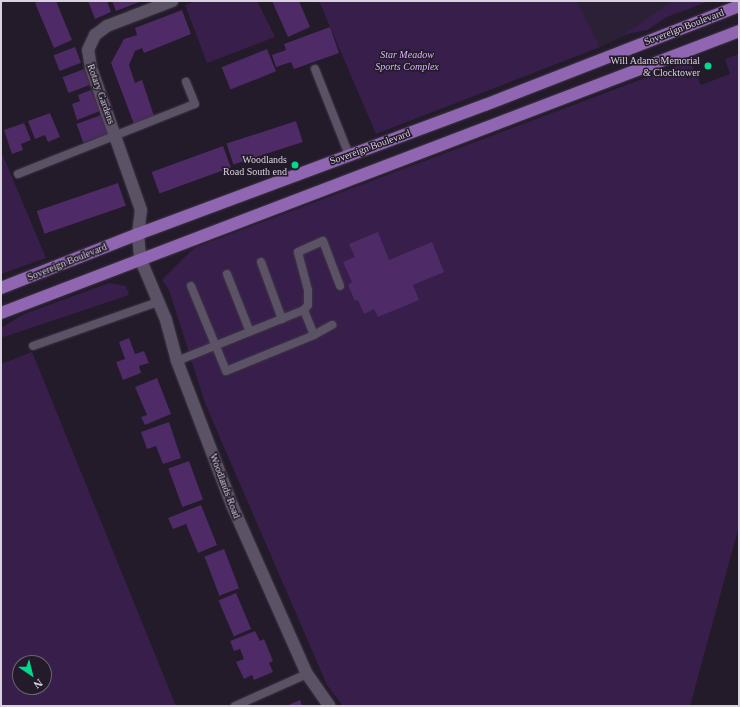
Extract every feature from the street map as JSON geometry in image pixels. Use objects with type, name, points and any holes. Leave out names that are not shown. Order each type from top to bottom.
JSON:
[{"type":"main road","name":"Sovereign Boulevard","points":[[1,288],[138,234],[350,155],[739,6]]},
{"type":"main road","name":"Sovereign Boulevard","points":[[1,313],[140,258],[739,31]]},
{"type":"street","name":"Rotary Gardens","points":[[140,258],[138,234],[141,210],[89,60],[90,43],[95,35],[109,25],[172,1]]},
{"type":"street","name":"Woodlands Road","points":[[140,258],[158,302],[177,361],[232,505],[307,674],[329,706]]},
{"type":"lane","points":[[315,69],[350,155]]},
{"type":"lane","points":[[18,174],[195,104],[186,82]]},
{"type":"lane","points":[[177,361],[304,310],[308,305],[308,290],[298,252],[323,241],[340,286]]},
{"type":"lane","points":[[261,262],[282,319]]},
{"type":"lane","points":[[227,274],[250,332]]},
{"type":"lane","points":[[191,286],[226,372],[314,335],[332,325]]},
{"type":"lane","points":[[33,346],[158,302]]},
{"type":"lane","points":[[304,310],[314,335]]},
{"type":"lane","points":[[235,706],[307,674]]},
{"type":"shaded area","points":[[577,1],[700,1],[600,47]]},
{"type":"green space","points":[[195,1],[257,1],[275,37],[207,63],[185,5]]},
{"type":"green space","name":"Star Meadow Sports Complex","points":[[319,1],[577,1],[600,47],[376,134]]},
{"type":"green space","points":[[673,1],[709,1],[667,17],[647,30],[623,35]]},
{"type":"green space","points":[[739,54],[739,526],[690,706],[343,706],[327,685],[205,403],[169,290],[162,280],[193,249],[199,246],[690,61],[701,85],[730,74],[725,59]]},
{"type":"green space","points":[[1,151],[46,258],[1,274]]},
{"type":"green space","points":[[109,283],[126,286],[129,295],[1,338],[1,328],[24,314]]},
{"type":"green space","points":[[32,352],[176,706],[1,706],[1,364]]},
{"type":"building","points":[[40,1],[56,1],[72,40],[54,48],[35,3]]},
{"type":"building","points":[[88,1],[107,1],[111,12],[95,19]]},
{"type":"building","points":[[112,1],[142,1],[116,11]]},
{"type":"building","points":[[272,1],[299,1],[310,27],[288,37]]},
{"type":"building","points":[[182,10],[191,34],[144,53],[142,48],[135,51],[129,65],[135,83],[142,80],[154,116],[134,124],[111,63],[124,39],[137,35],[135,28]]},
{"type":"building","points":[[330,27],[339,53],[294,69],[291,62],[276,67],[272,55],[286,50],[284,44]]},
{"type":"building","points":[[75,47],[81,63],[60,71],[54,55]]},
{"type":"building","points":[[267,49],[276,71],[231,90],[222,67]]},
{"type":"building","points":[[84,69],[90,85],[69,93],[63,77]]},
{"type":"building","points":[[91,90],[100,111],[77,120],[72,104],[80,101],[78,95]]},
{"type":"building","points":[[50,113],[60,137],[48,142],[45,135],[35,139],[28,121]]},
{"type":"building","points":[[101,115],[108,134],[83,143],[77,124]]},
{"type":"building","points":[[296,121],[303,142],[233,164],[227,144]]},
{"type":"building","points":[[24,123],[31,140],[21,144],[23,150],[12,154],[4,130]]},
{"type":"building","points":[[223,146],[231,168],[159,194],[152,172]]},
{"type":"building","points":[[118,183],[126,206],[44,234],[37,211]]},
{"type":"building","points":[[378,232],[389,260],[432,242],[444,272],[413,285],[419,300],[378,317],[374,309],[364,314],[358,300],[355,301],[348,285],[352,282],[343,262],[355,257],[349,244]]},
{"type":"building","points":[[129,338],[135,354],[144,351],[149,363],[139,366],[141,373],[123,380],[116,362],[125,359],[119,342]]},
{"type":"building","points":[[157,378],[171,414],[145,425],[141,417],[147,415],[135,387]]},
{"type":"building","points":[[169,422],[181,458],[163,464],[156,446],[147,449],[141,432]]},
{"type":"building","points":[[189,461],[203,500],[182,507],[168,469]]},
{"type":"building","points":[[201,505],[217,545],[198,553],[186,524],[173,529],[168,518]]},
{"type":"building","points":[[224,549],[239,588],[219,596],[204,557]]},
{"type":"building","points":[[236,593],[251,629],[234,636],[219,600]]},
{"type":"building","points":[[255,631],[260,641],[264,639],[273,661],[269,663],[273,672],[254,680],[252,675],[244,679],[236,662],[244,659],[240,649],[234,651],[230,641]]},
{"type":"building","points":[[300,700],[302,706],[286,706]]},
{"type":"place","name":"Will Adams Memorial & Clocktower","points":[[708,66]]},
{"type":"place","name":"Woodlands Road South end","points":[[295,165]]}]
